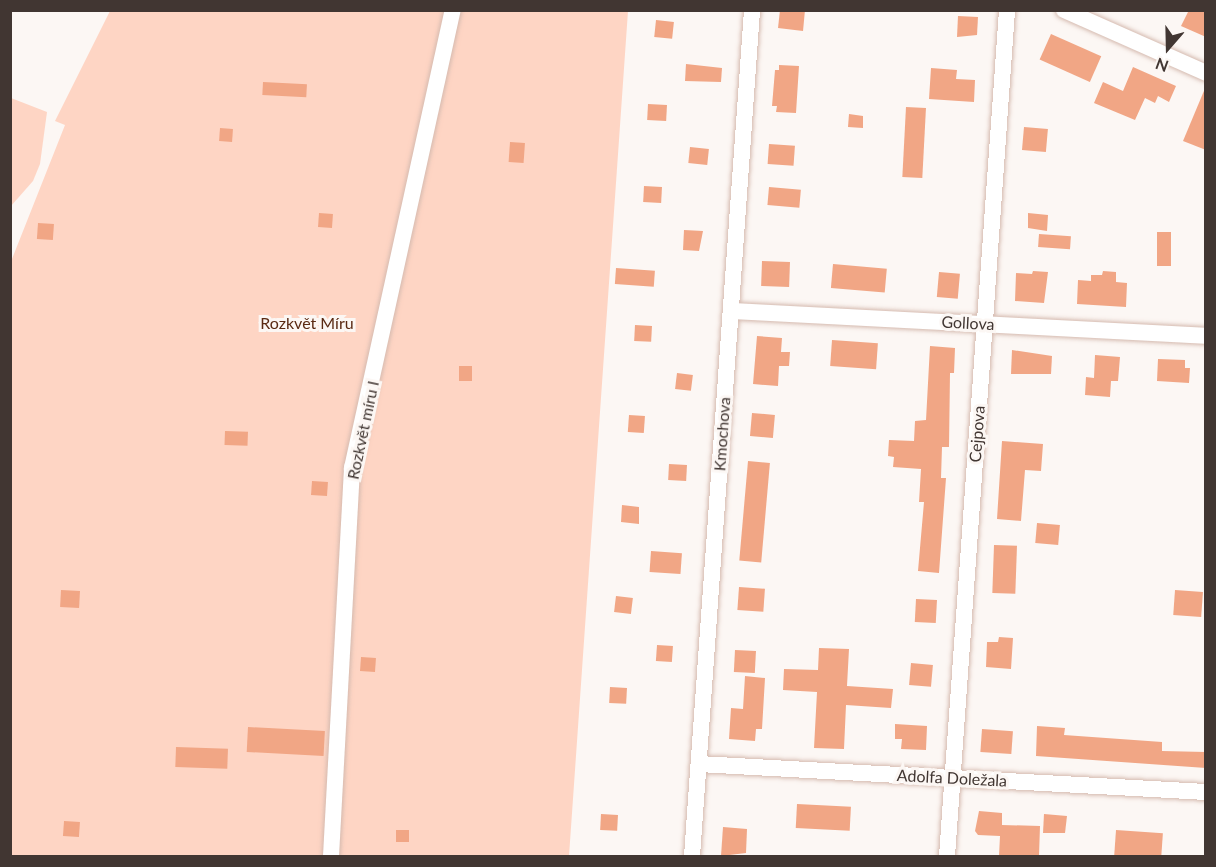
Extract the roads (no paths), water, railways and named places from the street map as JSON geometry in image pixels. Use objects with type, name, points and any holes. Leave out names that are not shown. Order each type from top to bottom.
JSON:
[{"type":"street","name":"Rozkvět míru I","points":[[331,856],[352,468],[453,10]]},
{"type":"street","name":"Kmochova","points":[[692,856],[752,10]]},
{"type":"street","name":"Cejpova","points":[[946,856],[1006,10]]},
{"type":"street","points":[[1064,10],[1206,74]]},
{"type":"street","name":"Gollova","points":[[731,311],[1206,336]]},
{"type":"street","name":"Adolfa Doležala","points":[[699,764],[1206,792]]},
{"type":"park label","name":"Rozkvět Míru","points":[[307,323]]}]
